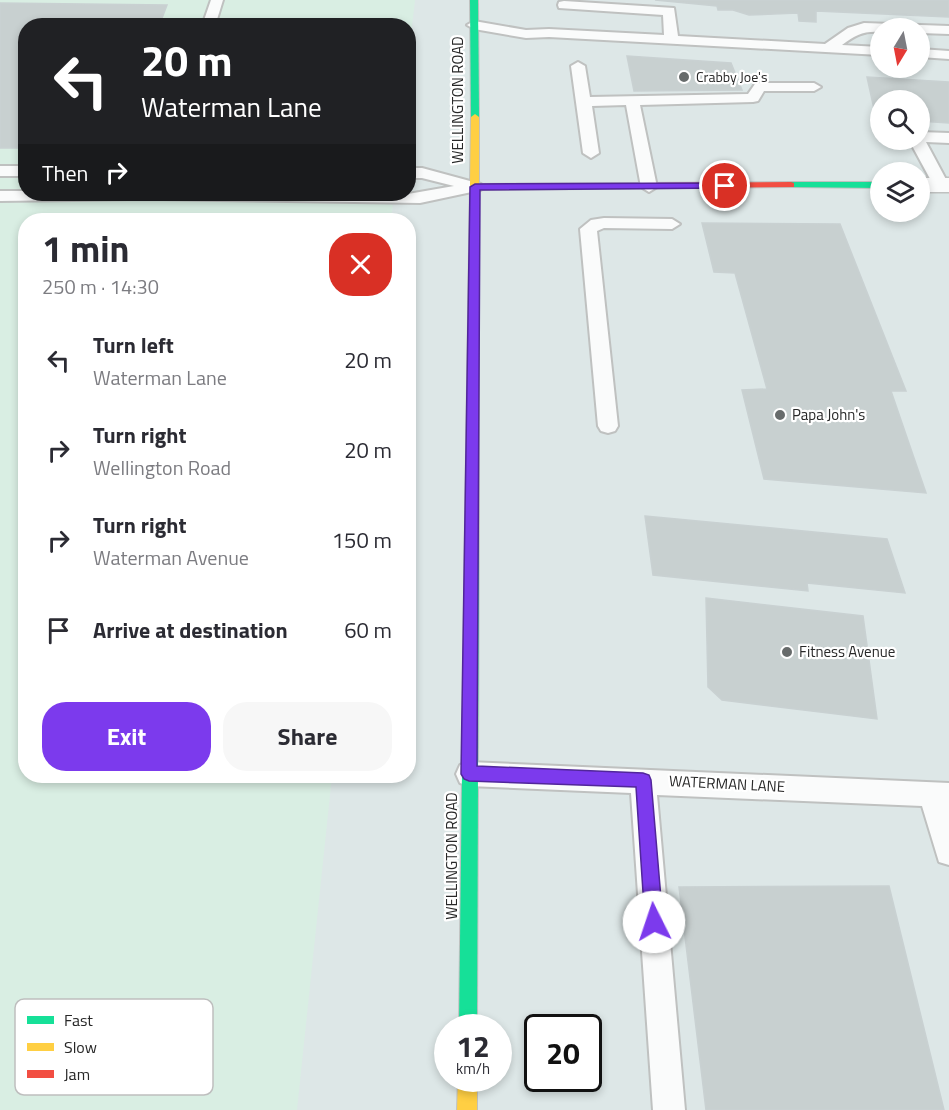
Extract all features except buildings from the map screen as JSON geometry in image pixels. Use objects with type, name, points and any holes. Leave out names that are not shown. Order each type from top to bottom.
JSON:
[{"type":"main road","name":"WELLINGTON ROAD","points":[[468,1014],[475,187],[474,0]]},
{"type":"main road","points":[[475,187],[870,185]]},
{"type":"main road","points":[[467,1110],[468,1092]]},
{"type":"lane","points":[[211,18],[217,0]]},
{"type":"lane","points":[[567,34],[564,3],[669,11],[671,38]]},
{"type":"lane","points":[[474,25],[526,34],[671,38],[870,50]]},
{"type":"lane","points":[[830,47],[853,31],[864,27],[949,30]]},
{"type":"lane","points":[[930,54],[949,55]]},
{"type":"lane","points":[[578,66],[591,153]]},
{"type":"lane","points":[[584,102],[753,98],[760,87],[814,87]]},
{"type":"lane","points":[[632,101],[649,187]]},
{"type":"lane","points":[[930,138],[949,138]]},
{"type":"lane","points":[[923,150],[937,185]]},
{"type":"lane","points":[[0,171],[18,171]]},
{"type":"lane","points":[[416,174],[475,187]]},
{"type":"lane","points":[[416,198],[475,187]]},
{"type":"lane","points":[[0,196],[18,196]]},
{"type":"lane","points":[[608,426],[588,229],[604,223],[672,224]]},
{"type":"lane","name":"WATERMAN LANE","points":[[469,774],[941,794]]},
{"type":"lane","points":[[643,780],[669,1110]]},
{"type":"lane","points":[[941,794],[949,852]]},
{"type":"shaded area","points":[[0,0],[415,0],[413,18],[18,18],[18,201],[393,201],[392,213],[18,213],[18,783],[331,783],[297,1110],[0,1110]]},
{"type":"traffic: fast","points":[[474,0],[475,117]]},
{"type":"traffic: fast","points":[[791,185],[870,185]]},
{"type":"traffic: fast","points":[[468,1014],[472,520]]},
{"type":"traffic: slow","points":[[472,520],[475,117]]},
{"type":"traffic: slow","points":[[467,1110],[468,1092]]},
{"type":"traffic: jam","points":[[475,187],[791,185]]},
{"type":"place","name":"Crabby Joe's","points":[[684,77]]},
{"type":"place","name":"Papa John's","points":[[780,415]]},
{"type":"place","name":"Fitness Avenue","points":[[787,652]]},
{"type":"route","points":[[654,922],[643,780],[469,774],[475,187],[725,186]]}]
